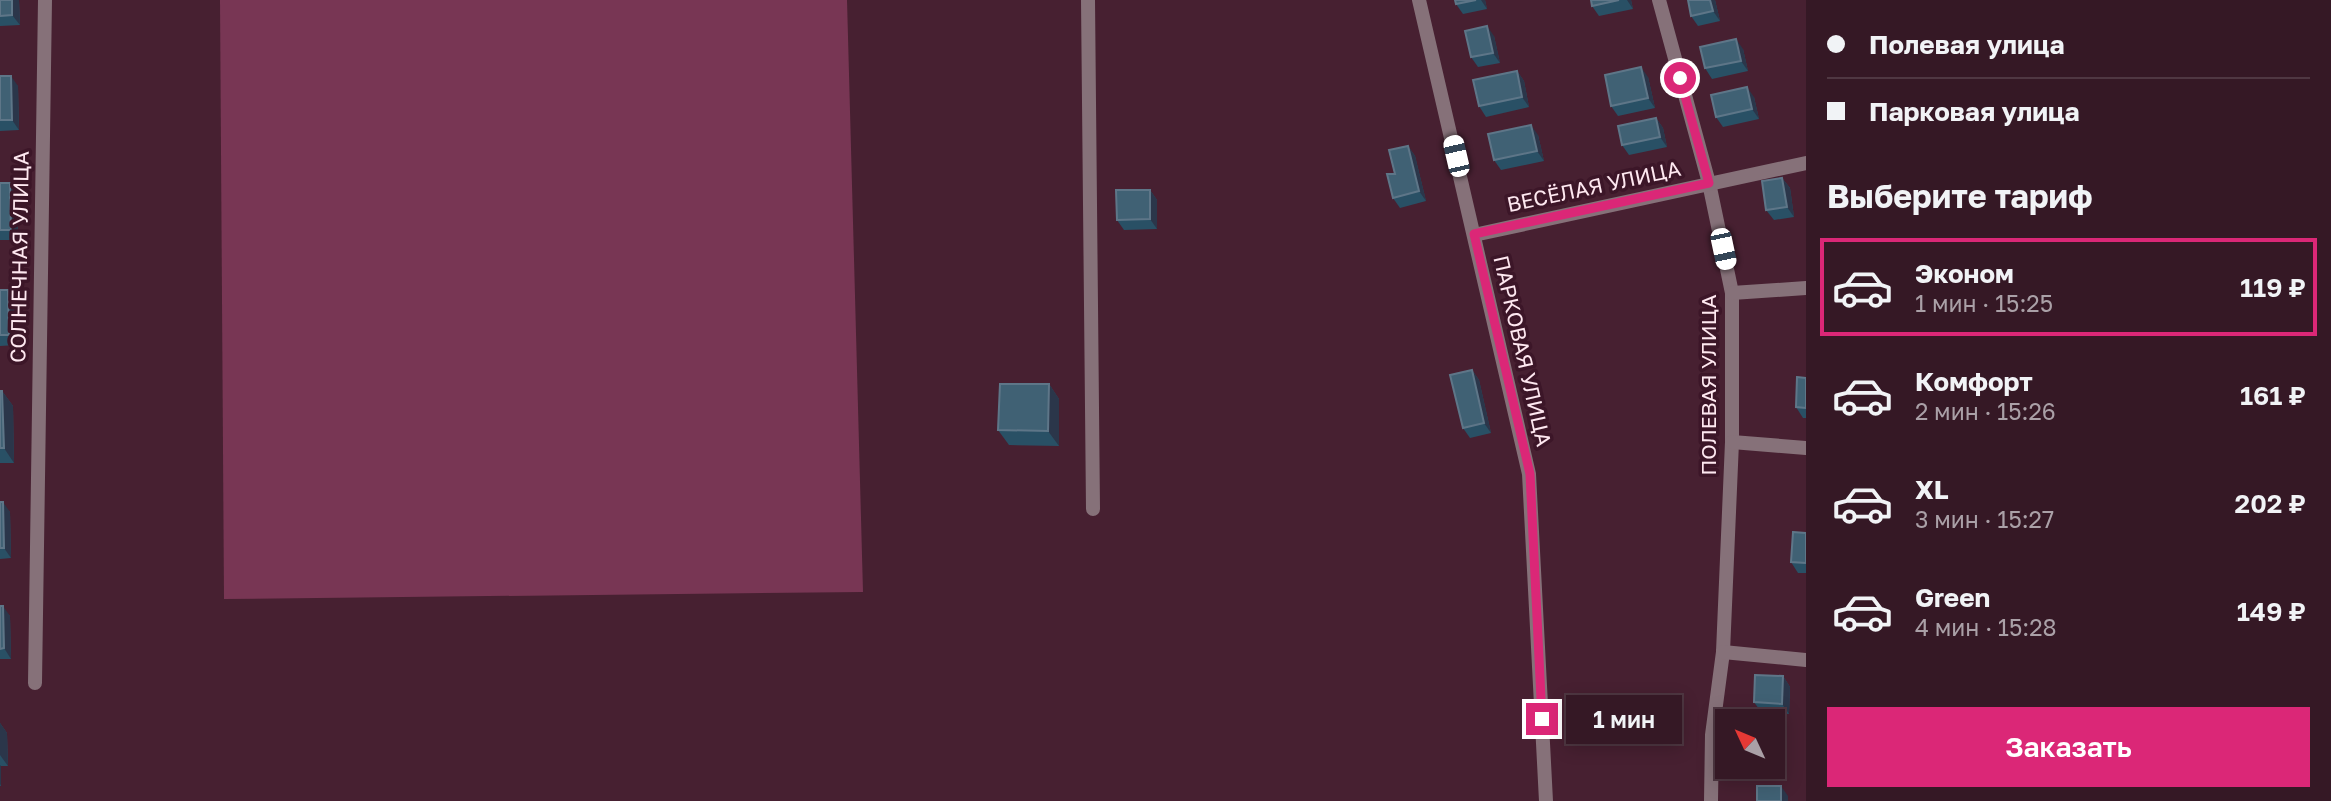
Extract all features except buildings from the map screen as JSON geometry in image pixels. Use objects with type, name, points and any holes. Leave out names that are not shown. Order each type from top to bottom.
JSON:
[{"type":"street","name":"СОЛНЕЧНАЯ УЛИЦА","points":[[35,682],[45,0]]},
{"type":"street","points":[[1088,0],[1093,509]]},
{"type":"street","name":"ПАРКОВАЯ УЛИЦА","points":[[1419,0],[1530,474],[1546,801]]},
{"type":"street","name":"ПОЛЕВАЯ УЛИЦА","points":[[1659,0],[1709,183],[1732,293],[1732,442],[1723,652],[1712,735],[1711,801]]},
{"type":"street","name":"ВЕСЁЛАЯ УЛИЦА","points":[[1474,234],[1806,163]]},
{"type":"street","points":[[1732,293],[1806,288]]},
{"type":"street","points":[[1732,442],[1806,448]]},
{"type":"street","points":[[1723,652],[1806,660]]},
{"type":"shaded area","points":[[220,0],[847,0],[863,592],[224,599]]},
{"type":"route","points":[[1542,719],[1530,474],[1474,234],[1709,183],[1680,78]]}]
